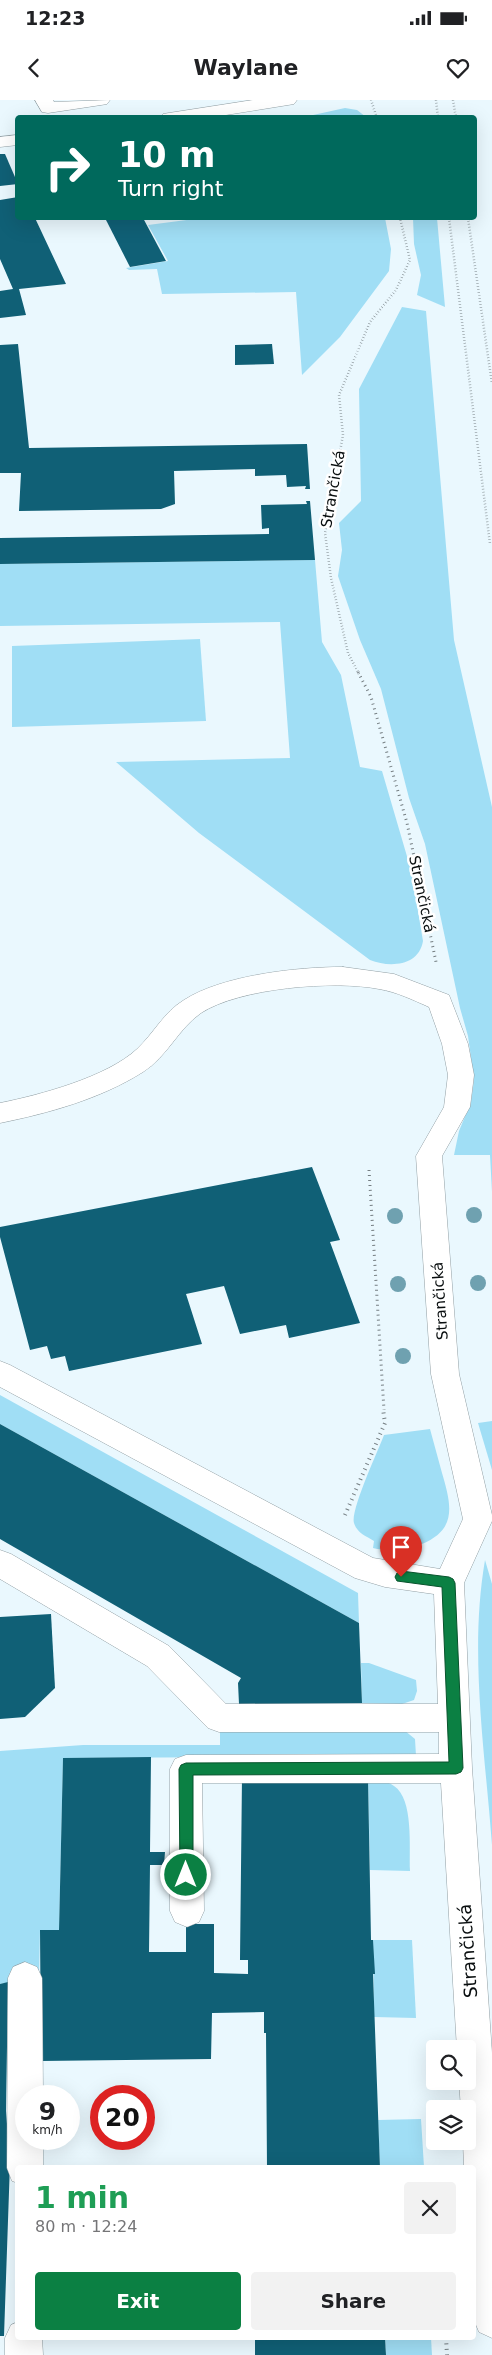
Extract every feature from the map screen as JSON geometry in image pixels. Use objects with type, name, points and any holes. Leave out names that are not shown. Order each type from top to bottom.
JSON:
[{"type":"street","points":[[44,100],[48,108],[100,100]]},
{"type":"street","points":[[189,115],[288,100]]},
{"type":"street","points":[[297,100],[297,115]]},
{"type":"street","points":[[0,142],[15,140]]},
{"type":"street","points":[[0,1114],[46,1104],[70,1096],[128,1069],[147,1055],[168,1027],[184,1012],[203,1000],[222,992],[315,976],[358,976],[396,983],[440,1002]]},
{"type":"street","name":"Strančická","points":[[440,1002],[456,1044],[461,1075],[457,1107],[429,1156],[445,1374],[478,1519],[449,1583],[456,1768],[492,2319]]},
{"type":"street","points":[[0,1373],[366,1569],[385,1574],[449,1583]]},
{"type":"street","points":[[0,1563],[158,1656],[219,1718],[454,1718]]},
{"type":"street","points":[[187,1911],[186,1769],[456,1768]]},
{"type":"street","points":[[24,2165],[25,1978]]},
{"type":"street","points":[[24,2340],[24,2355]]},
{"type":"path","points":[[371,100],[376,115]]},
{"type":"path","points":[[436,100],[438,115]]},
{"type":"path","points":[[453,100],[456,115]]},
{"type":"path","name":"Strančická","points":[[400,220],[410,260],[396,290],[370,322],[339,395],[343,435],[325,533],[331,578],[348,653],[372,697],[408,823],[435,954],[440,1002]]},
{"type":"path","points":[[450,220],[490,544]]},
{"type":"path","points":[[468,220],[492,384]]},
{"type":"path","points":[[344,1519],[385,1423],[380,1378],[369,1170]]},
{"type":"path","points":[[446,2340],[447,2355]]},
{"type":"shaded area","points":[[345,108],[357,110],[363,115],[313,115]]},
{"type":"shaded area","points":[[187,220],[385,220],[391,249],[389,271],[340,337],[302,375],[296,292],[162,294],[157,269],[129,270],[126,268],[168,261],[148,225]]},
{"type":"shaded area","points":[[413,220],[437,220],[445,307],[417,295],[421,275],[414,244]]},
{"type":"shaded area","points":[[402,307],[426,311],[454,640],[492,807],[492,1192],[490,1155],[454,1155],[459,1131],[471,1102],[474,1080],[468,1036],[460,1008],[425,844],[409,798],[381,689],[360,640],[338,576],[342,550],[339,523],[361,501],[359,389]]},
{"type":"shaded area","points":[[315,560],[322,642],[341,675],[360,767],[382,771],[411,870],[423,941],[416,956],[402,963],[386,964],[370,960],[199,833],[116,762],[290,758],[280,622],[0,626],[0,564]]},
{"type":"shaded area","points":[[200,639],[206,721],[12,727],[12,646]]},
{"type":"shaded area","points":[[0,1395],[358,1593],[359,1623],[0,1424]]},
{"type":"shaded area","points":[[492,1421],[492,1470],[478,1423]]},
{"type":"shaded area","points":[[430,1429],[448,1495],[449,1515],[447,1523],[434,1538],[422,1544],[392,1550],[373,1548],[374,1541],[357,1529],[354,1523],[354,1516],[360,1494],[384,1435]]},
{"type":"shaded area","points":[[485,1560],[492,1584],[492,1845],[482,1738],[478,1666],[480,1595]]},
{"type":"shaded area","points":[[361,1663],[369,1663],[416,1680],[417,1691],[414,1700],[402,1704],[362,1703]]},
{"type":"shaded area","points":[[404,1730],[415,1739],[416,1756],[63,1758],[59,1930],[40,1930],[39,1979],[0,1984],[0,1751],[83,1745],[220,1745],[220,1732]]},
{"type":"shaded area","points":[[368,1778],[391,1784],[400,1792],[405,1802],[410,1837],[410,1871],[370,1870]]},
{"type":"shaded area","points":[[373,1940],[412,1940],[416,2018],[374,2017]]},
{"type":"shaded area","points":[[421,2119],[424,2165],[380,2165],[378,2120]]},
{"type":"shaded area","points":[[385,2340],[431,2340],[432,2355],[386,2355]]},
{"type":"building","points":[[0,154],[5,154],[15,177],[15,184],[0,186]]},
{"type":"building","points":[[15,198],[15,220],[36,220],[66,284],[19,289],[26,315],[0,318],[0,291],[13,289],[0,259],[0,200]]},
{"type":"building","points":[[106,220],[144,220],[166,261],[130,267]]},
{"type":"building","points":[[18,344],[29,448],[307,444],[310,489],[305,489],[306,486],[287,487],[286,475],[255,476],[255,469],[174,471],[175,504],[161,509],[19,511],[21,473],[0,473],[0,345]]},
{"type":"building","points":[[272,344],[274,364],[235,365],[235,345]]},
{"type":"building","points":[[306,501],[310,501],[315,560],[0,564],[0,538],[269,534],[269,528],[262,529],[261,505],[307,504]]},
{"type":"building","points":[[312,1167],[340,1240],[330,1242],[360,1323],[289,1338],[286,1325],[240,1334],[224,1286],[186,1294],[202,1344],[69,1371],[65,1356],[51,1359],[47,1346],[30,1350],[0,1237],[0,1227]]},
{"type":"building","points":[[0,1424],[359,1623],[362,1703],[239,1704],[238,1683],[241,1678],[0,1539]]},
{"type":"building","points":[[51,1614],[55,1688],[25,1717],[0,1719],[0,1617]]},
{"type":"building","points":[[151,1757],[150,1852],[165,1852],[164,1865],[150,1865],[149,1952],[186,1952],[186,1924],[214,1924],[214,1973],[248,1974],[248,1960],[240,1960],[242,1777],[368,1778],[371,1940],[373,1940],[375,1974],[373,1974],[380,2165],[267,2165],[266,2033],[264,2033],[264,2012],[212,2013],[211,2059],[41,2061],[40,1930],[59,1930],[63,1758]]},
{"type":"building","points":[[8,1982],[6,2111],[10,2163],[4,2336],[0,2336],[0,1984]]},
{"type":"building","points":[[255,2340],[385,2340],[386,2355],[255,2355]]},
{"type":"route","points":[[186,1875],[186,1769],[456,1768],[449,1583],[401,1577]]}]
